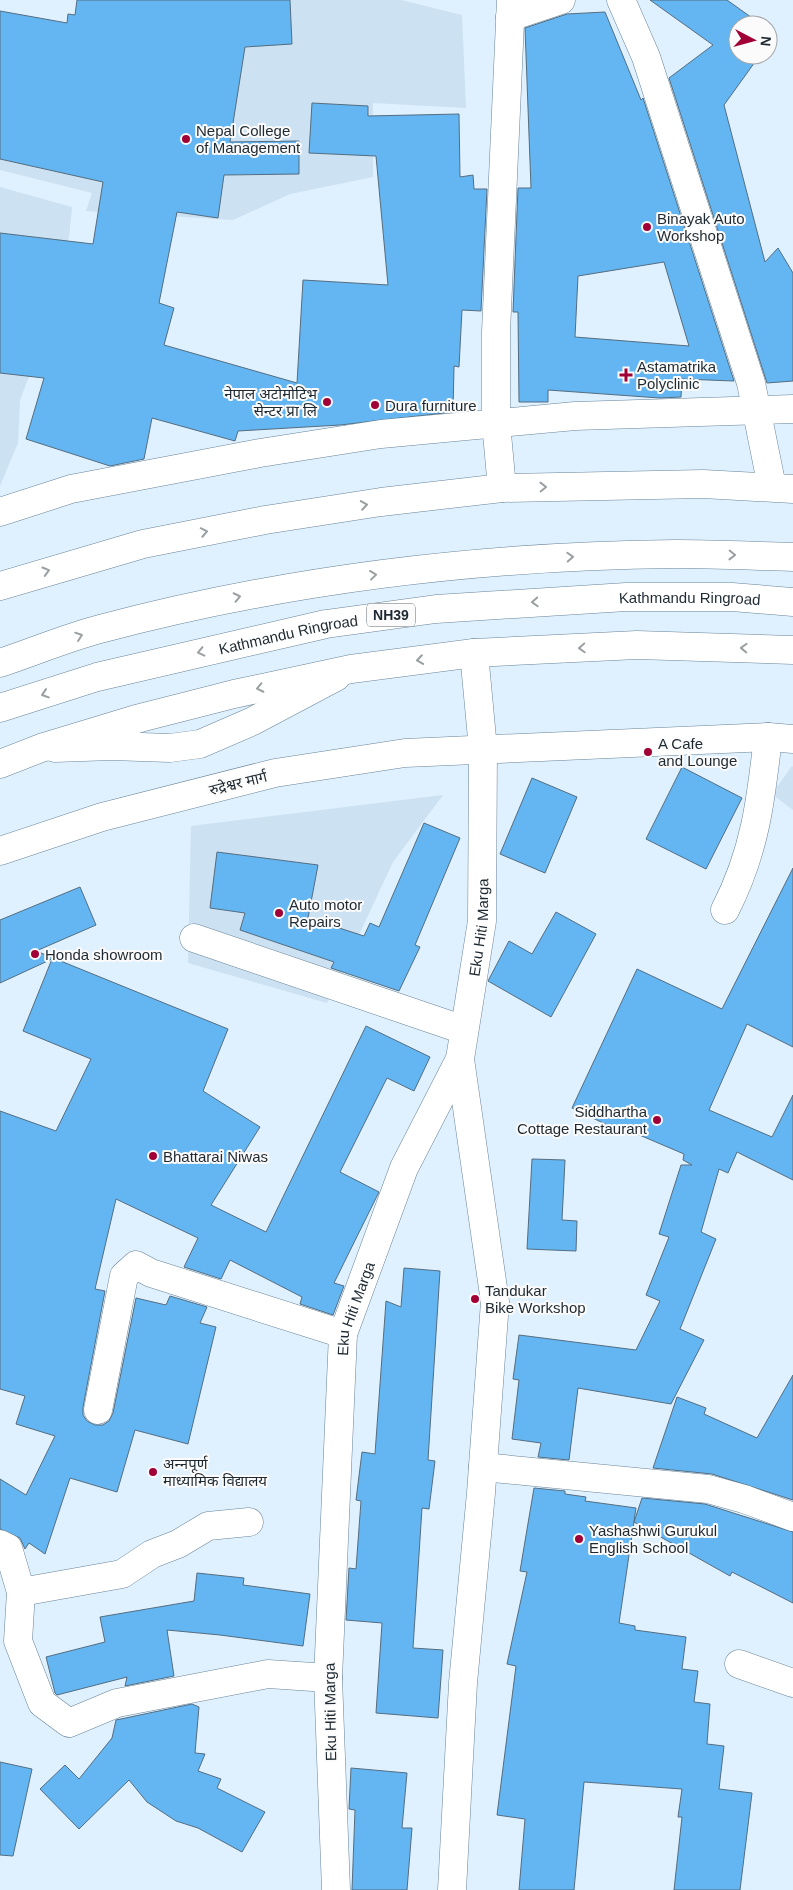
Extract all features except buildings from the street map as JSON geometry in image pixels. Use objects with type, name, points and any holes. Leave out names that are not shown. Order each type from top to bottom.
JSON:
[{"type":"main road","points":[[502,488],[496,423],[496,332],[511,8],[561,0]]},
{"type":"main road","points":[[0,586],[153,542],[265,520],[380,502],[502,488],[703,484],[782,488],[756,409],[752,383],[714,274],[646,57],[621,0]]},
{"type":"main road","points":[[0,512],[71,489],[260,453],[381,434],[575,416],[793,409]]},
{"type":"main road","points":[[0,663],[97,630],[256,593],[436,567],[568,557],[677,554],[793,557]]},
{"type":"main road","name":"Kathmandu Ringroad","points":[[0,708],[97,676],[345,621],[436,609],[626,597],[732,596],[793,602]]},
{"type":"main road","points":[[0,764],[42,748],[140,718],[196,703],[351,669],[474,653],[637,645],[793,650]]},
{"type":"main road","name":"Eku Hiti Marga","points":[[336,1890],[328,1678],[343,1334],[404,1168],[460,1059],[482,921],[483,750],[474,653]]},
{"type":"main road","points":[[42,748],[111,746],[170,748],[200,744],[253,721],[351,669]]},
{"type":"main road","points":[[725,910],[738,886],[780,738]]},
{"type":"main road","name":"रुद्रेश्वर मार्ग","points":[[0,851],[102,816],[275,774],[405,753],[780,738]]},
{"type":"main road","points":[[194,938],[464,1030]]},
{"type":"main road","points":[[452,1890],[463,1683],[483,1467],[495,1302],[460,1059]]},
{"type":"main road","points":[[98,1410],[124,1276],[136,1265],[151,1273],[343,1334]]},
{"type":"main road","points":[[483,1467],[708,1489],[744,1499],[793,1517]]},
{"type":"main road","points":[[21,1592],[122,1574],[152,1554],[178,1544],[208,1526],[248,1522]]},
{"type":"main road","points":[[0,1544],[8,1548],[21,1592],[18,1641],[42,1703],[69,1723],[117,1703],[268,1674],[328,1678]]},
{"type":"main road","points":[[739,1664],[793,1683]]},
{"type":"shaded area","name":"Nepal College of Management","points":[[253,0],[401,0],[462,15],[466,108],[373,103],[373,177],[290,194],[233,220],[86,211],[92,193],[0,170],[0,67]]},
{"type":"shaded area","points":[[0,187],[72,207],[69,237],[37,356],[20,400],[18,443],[0,486]]},
{"type":"shaded area","points":[[793,767],[793,810],[772,794]]},
{"type":"shaded area","name":"Auto motor Repairs","points":[[443,795],[393,862],[327,1003],[188,963],[191,826]]},
{"type":"place","name":"Nepal College of Management","points":[[186,139]]},
{"type":"place","name":"Binayak Auto Workshop","points":[[647,227]]},
{"type":"place","name":"Astamatrika Polyclinic","points":[[626,375]]},
{"type":"place","name":"नेपाल अटोमोटिभ सेन्टर प्रा लि","points":[[327,402]]},
{"type":"place","name":"Dura furniture","points":[[375,405]]},
{"type":"place","name":"A Cafe and Lounge","points":[[648,752]]},
{"type":"place","name":"Auto motor Repairs","points":[[279,913]]},
{"type":"place","name":"Honda showroom","points":[[35,954]]},
{"type":"place","name":"Siddhartha Cottage Restaurant","points":[[657,1120]]},
{"type":"place","name":"Bhattarai Niwas","points":[[153,1156]]},
{"type":"place","name":"Tandukar Bike Workshop","points":[[475,1299]]},
{"type":"place","name":"अन्‍नपूर्ण माध्यामिक विद्यालय","points":[[153,1472]]},
{"type":"place","name":"Yashashwi Gurukul English School","points":[[579,1539]]}]
